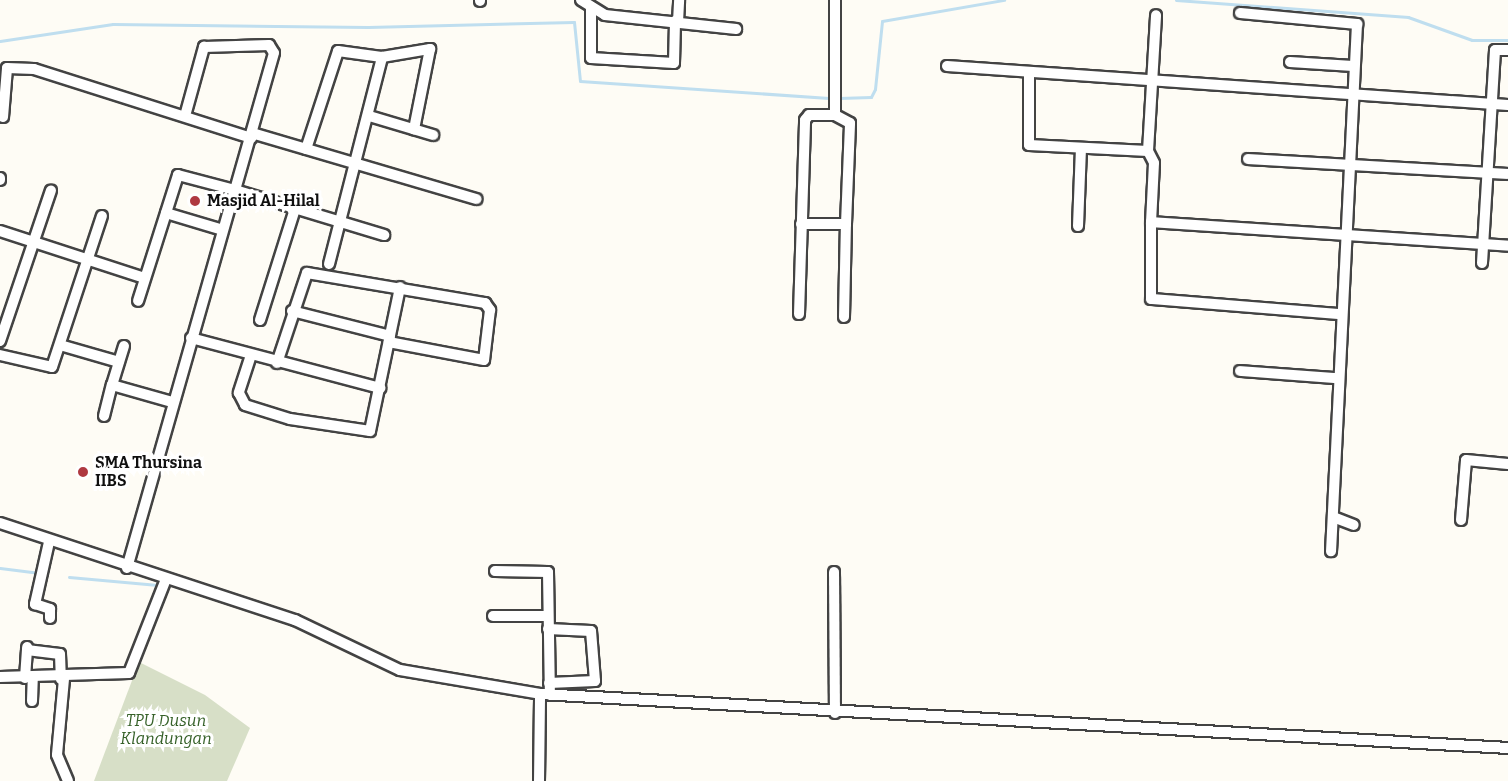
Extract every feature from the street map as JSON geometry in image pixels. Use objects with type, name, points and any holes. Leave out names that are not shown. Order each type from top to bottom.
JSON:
[{"type":"street","points":[[581,0],[591,8],[736,29]]},
{"type":"street","points":[[591,8],[591,58],[674,63],[679,0]]},
{"type":"street","points":[[835,0],[835,116]]},
{"type":"street","points":[[1240,13],[1357,24],[1339,314],[1331,551]]},
{"type":"street","points":[[1156,15],[1148,151],[1154,163],[1151,299],[1339,314]]},
{"type":"street","points":[[127,568],[153,490],[172,402],[252,136],[274,53],[268,45],[204,47],[185,116]]},
{"type":"street","points":[[306,149],[335,53],[382,57],[430,49],[414,129]]},
{"type":"street","points":[[1482,263],[1495,50],[1508,50]]},
{"type":"street","points":[[329,264],[358,166],[382,57]]},
{"type":"street","points":[[1290,62],[1353,66]]},
{"type":"street","points":[[947,66],[1508,105]]},
{"type":"street","points":[[3,117],[10,67],[36,69],[252,136],[306,149],[476,199]]},
{"type":"street","points":[[1029,73],[1029,145],[1148,151]]},
{"type":"street","points":[[799,314],[805,120],[809,115],[835,116],[850,123],[844,316]]},
{"type":"street","points":[[369,116],[433,135]]},
{"type":"street","points":[[1078,226],[1081,148]]},
{"type":"street","points":[[1248,159],[1508,174]]},
{"type":"street","points":[[138,301],[178,175],[236,190],[384,235]]},
{"type":"street","points":[[0,341],[51,190]]},
{"type":"street","points":[[260,320],[295,208]]},
{"type":"street","points":[[166,213],[223,230]]},
{"type":"street","points":[[0,355],[49,368],[60,345],[102,216]]},
{"type":"street","points":[[1151,222],[1508,246]]},
{"type":"street","points":[[801,224],[846,224]]},
{"type":"street","points":[[0,231],[145,278]]},
{"type":"street","points":[[277,363],[292,311],[307,273],[400,287],[489,305],[486,357],[480,362],[292,311]]},
{"type":"street","points":[[251,355],[240,401],[290,419],[370,432],[381,388],[400,287]]},
{"type":"street","points":[[191,338],[277,363],[381,388]]},
{"type":"street","points":[[60,345],[119,362]]},
{"type":"street","points":[[104,416],[124,346]]},
{"type":"street","points":[[1240,371],[1336,378]]},
{"type":"street","points":[[112,385],[172,402]]},
{"type":"street","points":[[1461,520],[1467,460],[1508,464]]},
{"type":"street","points":[[1333,517],[1354,525]]},
{"type":"street","points":[[0,523],[127,568],[295,620],[400,670],[546,691],[835,712],[1508,748]]},
{"type":"street","points":[[49,542],[35,604],[50,609],[50,618]]},
{"type":"street","points":[[495,571],[548,572],[546,691],[539,781]]},
{"type":"street","points":[[834,572],[835,712]]},
{"type":"street","points":[[0,677],[62,679],[129,673],[166,579]]},
{"type":"street","points":[[493,616],[548,616]]},
{"type":"street","points":[[546,691],[595,681],[591,631],[548,629]]},
{"type":"street","points":[[32,701],[27,649],[60,654],[62,679],[57,756],[68,781]]},
{"type":"green space","name":"TPU Dusun Klandungan","points":[[139,662],[205,695],[250,728],[227,781],[94,781]]},
{"type":"waterway","points":[[839,98],[871,97],[875,89],[882,21],[1004,0]]},
{"type":"waterway","points":[[1176,0],[1408,17],[1472,40],[1508,40]]},
{"type":"waterway","points":[[0,41],[113,24],[368,27],[574,22],[580,81],[832,98]]},
{"type":"waterway","points":[[0,568],[34,572]]},
{"type":"waterway","points":[[69,577],[158,585]]},
{"type":"place","name":"Masjid Al-Hilal","points":[[195,201]]},
{"type":"place","name":"SMA Thursina IIBS","points":[[83,472]]}]
